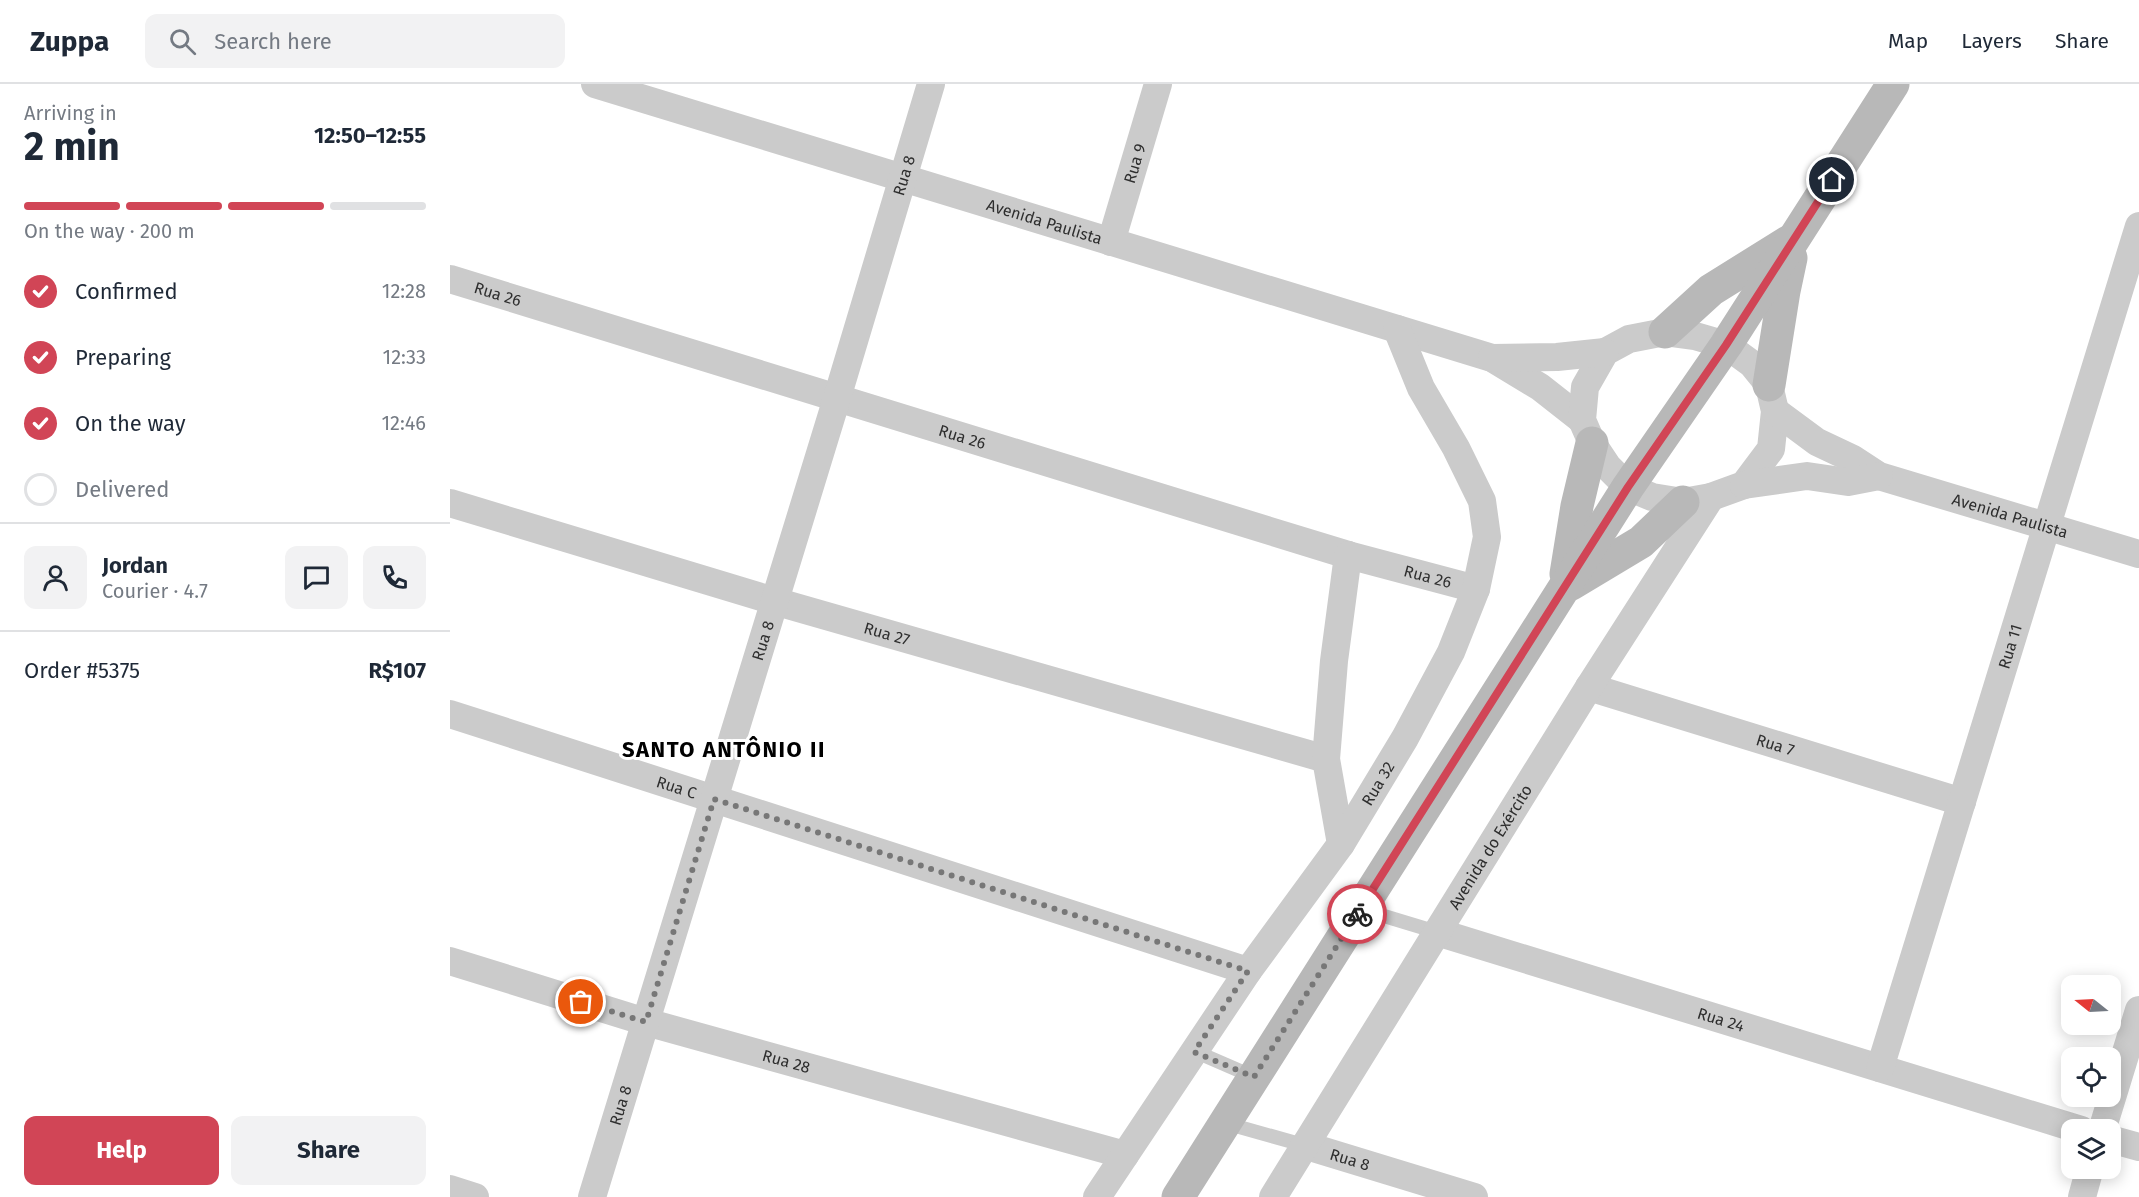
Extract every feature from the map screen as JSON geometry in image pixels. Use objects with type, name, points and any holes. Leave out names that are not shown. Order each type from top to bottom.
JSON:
[{"type":"main road","points":[[1178,1197],[1628,487],[1726,345],[1893,84]]},
{"type":"main road","points":[[1665,332],[1711,290],[1795,238]]},
{"type":"main road","points":[[1772,398],[1784,291],[1795,238]]},
{"type":"main road","points":[[1564,588],[1587,432]]},
{"type":"main road","points":[[1564,588],[1641,542],[1697,500]]},
{"type":"street","name":"Avenida Paulista","points":[[595,84],[1492,358],[1540,387],[1587,432],[1608,468],[1628,487]]},
{"type":"street","name":"Rua 8","points":[[592,1197],[931,84]]},
{"type":"street","name":"Rua 9","points":[[1111,242],[1158,84]]},
{"type":"street","name":"Rua 11","points":[[1880,1068],[2139,226]]},
{"type":"street","name":"Rua 26","points":[[450,279],[1348,555],[1476,589]]},
{"type":"street","name":"Rua 32","points":[[1097,1197],[1248,971],[1341,844],[1405,738],[1451,652],[1476,589],[1487,537],[1482,501],[1456,448],[1421,388],[1397,329]]},
{"type":"street","name":"Avenida Paulista","points":[[1492,358],[1557,357],[1605,352],[1629,339],[1665,332],[1695,336],[1726,345],[1752,364],[1772,398],[1817,442],[1853,459],[1879,476],[2139,554]]},
{"type":"street","points":[[1587,432],[1585,387],[1605,352]]},
{"type":"street","points":[[1744,485],[1771,449],[1772,398]]},
{"type":"street","name":"Avenida Paulista","points":[[1697,500],[1744,485],[1807,476],[1848,483],[1879,476]]},
{"type":"street","points":[[1628,487],[1652,497],[1697,500]]},
{"type":"street","name":"Avenida do Exército","points":[[1273,1197],[1307,1146],[1589,687],[1697,500]]},
{"type":"street","name":"Rua 27","points":[[450,503],[774,601],[1326,759]]},
{"type":"street","points":[[1341,844],[1326,759],[1334,661],[1348,555]]},
{"type":"street","name":"Rua 7","points":[[1589,687],[1962,802]]},
{"type":"street","name":"Rua C","points":[[450,714],[1248,971]]},
{"type":"street","name":"Rua 24","points":[[1437,932],[2061,1124]]},
{"type":"street","name":"Rua 28","points":[[450,961],[646,1022],[1125,1155]]},
{"type":"street","points":[[2105,1119],[2139,1010]]},
{"type":"street","points":[[2121,1141],[2139,1147]]},
{"type":"street","name":"Rua 8","points":[[1307,1146],[1474,1197]]},
{"type":"street","points":[[2082,1197],[2087,1179]]},
{"type":"street","points":[[450,1189],[475,1197]]},
{"type":"lane","name":"Rua 24","points":[[1361,908],[1437,932]]},
{"type":"lane","points":[[1194,1052],[1254,1077]]},
{"type":"lane","name":"Rua 8","points":[[1225,1122],[1307,1146]]},
{"type":"way so far","points":[[581,1002],[646,1022],[714,799],[1248,971],[1194,1052],[1254,1077],[1357,914]]},
{"type":"district","name":"SANTO ANTÔNIO II","points":[[724,749]]},
{"type":"route","points":[[1357,914],[1628,487],[1726,345],[1832,180]]}]
